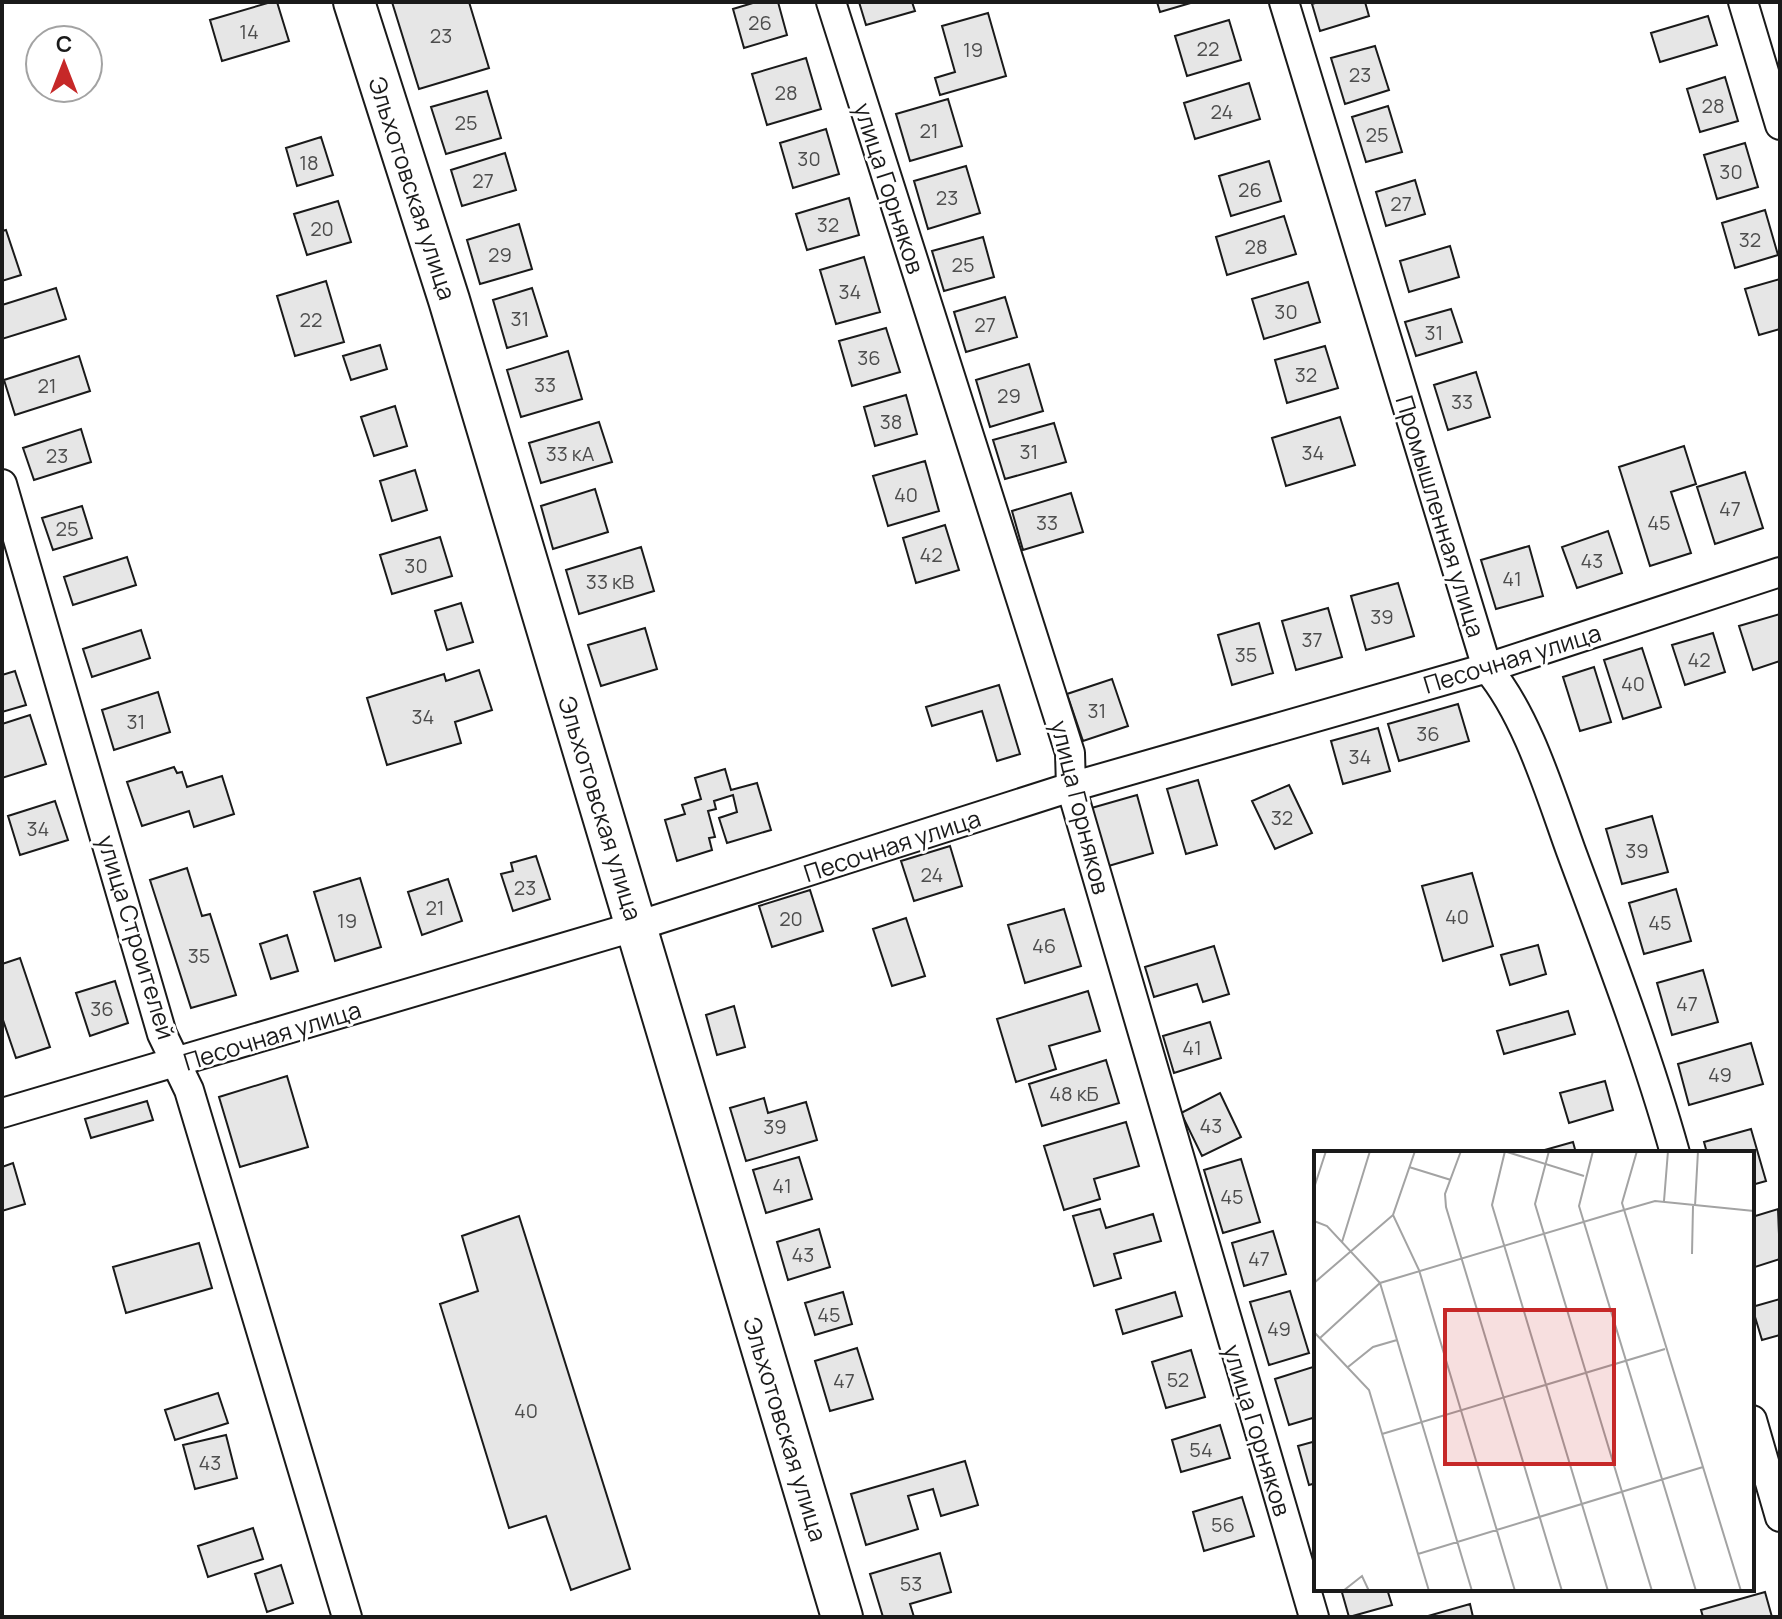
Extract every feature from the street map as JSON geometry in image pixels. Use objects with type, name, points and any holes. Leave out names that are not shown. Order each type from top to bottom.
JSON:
[{"type":"street","name":"Эльхотовская улица","points":[[354,2],[449,300],[842,1617]]},
{"type":"street","name":"улица Горняков","points":[[831,2],[1070,753],[1071,787],[1314,1617]]},
{"type":"street","name":"Промышленная улица","points":[[1284,2],[1487,668],[1505,689],[1548,788],[1648,1058],[1674,1151]]},
{"type":"street","points":[[1743,2],[1780,125]]},
{"type":"street","name":"улица Строителей","points":[[2,484],[162,1034],[179,1063],[347,1617]]},
{"type":"street","name":"Песочная улица","points":[[2,1113],[637,926],[1071,787],[1487,668],[1780,572]]},
{"type":"street","points":[[1754,1427],[1780,1517]]},
{"type":"building","points":[[277,2],[289,41],[222,61],[210,20]]},
{"type":"building","points":[[392,2],[469,2],[489,68],[419,89]]},
{"type":"building","points":[[756,2],[778,2],[787,35],[744,48],[733,9]]},
{"type":"building","points":[[859,2],[912,2],[915,11],[866,25]]},
{"type":"building","points":[[1157,2],[1194,2],[1160,12]]},
{"type":"building","points":[[1365,2],[1369,16],[1320,31],[1312,4]]},
{"type":"building","points":[[988,13],[1006,76],[940,95],[935,78],[955,72],[942,26]]},
{"type":"building","points":[[1708,16],[1717,45],[1660,62],[1651,33]]},
{"type":"building","points":[[1229,20],[1241,60],[1187,76],[1175,36]]},
{"type":"building","points":[[1375,46],[1389,90],[1345,104],[1331,58]]},
{"type":"building","points":[[806,58],[821,109],[767,125],[752,74]]},
{"type":"building","points":[[1725,77],[1738,121],[1700,132],[1687,89]]},
{"type":"building","points":[[1249,83],[1260,119],[1195,139],[1184,103]]},
{"type":"building","points":[[487,91],[501,138],[446,154],[431,107]]},
{"type":"building","points":[[948,99],[962,146],[910,161],[896,114]]},
{"type":"building","points":[[1388,106],[1402,152],[1366,162],[1352,117]]},
{"type":"building","points":[[826,129],[839,174],[793,188],[780,143]]},
{"type":"building","points":[[321,137],[333,175],[297,186],[286,148]]},
{"type":"building","points":[[1745,143],[1758,187],[1717,199],[1704,155]]},
{"type":"building","points":[[505,153],[516,190],[462,206],[451,170]]},
{"type":"building","points":[[1269,161],[1281,201],[1231,216],[1219,176]]},
{"type":"building","points":[[966,166],[980,213],[928,229],[914,181]]},
{"type":"building","points":[[1415,180],[1425,214],[1386,226],[1376,192]]},
{"type":"building","points":[[849,198],[859,235],[807,250],[796,214]]},
{"type":"building","points":[[338,201],[351,242],[307,255],[294,214]]},
{"type":"building","points":[[1765,210],[1778,255],[1735,268],[1722,223]]},
{"type":"building","points":[[1284,216],[1296,254],[1227,275],[1216,237]]},
{"type":"building","points":[[519,224],[532,269],[480,284],[467,240]]},
{"type":"building","points":[[6,230],[21,275],[2,281],[2,231]]},
{"type":"building","points":[[983,237],[994,277],[944,291],[932,251]]},
{"type":"building","points":[[1450,246],[1459,277],[1409,292],[1400,261]]},
{"type":"building","points":[[864,257],[880,312],[836,324],[820,270]]},
{"type":"building","points":[[1780,279],[1780,329],[1759,335],[1745,289]]},
{"type":"building","points":[[326,281],[344,342],[295,356],[277,296]]},
{"type":"building","points":[[1308,282],[1320,322],[1264,339],[1252,299]]},
{"type":"building","points":[[56,288],[66,319],[2,339],[2,305]]},
{"type":"building","points":[[532,288],[547,336],[507,348],[493,300]]},
{"type":"building","points":[[1005,297],[1017,337],[966,352],[954,312]]},
{"type":"building","points":[[1451,309],[1462,342],[1416,356],[1405,322]]},
{"type":"building","points":[[886,328],[900,372],[852,386],[839,341]]},
{"type":"building","points":[[380,345],[387,369],[351,380],[343,356]]},
{"type":"building","points":[[1325,346],[1338,388],[1287,403],[1275,360]]},
{"type":"building","points":[[568,351],[582,399],[521,417],[507,370]]},
{"type":"building","points":[[79,356],[90,391],[15,415],[4,380]]},
{"type":"building","points":[[1029,364],[1043,411],[990,427],[976,380]]},
{"type":"building","points":[[1476,372],[1490,417],[1448,430],[1434,385]]},
{"type":"building","points":[[906,395],[917,434],[875,446],[864,407]]},
{"type":"building","points":[[395,406],[407,446],[374,456],[361,417]]},
{"type":"building","points":[[1340,417],[1355,465],[1286,486],[1272,438]]},
{"type":"building","points":[[599,422],[612,462],[541,483],[529,443]]},
{"type":"building","points":[[1054,423],[1066,462],[1005,479],[993,440]]},
{"type":"building","points":[[81,429],[91,462],[34,480],[23,448]]},
{"type":"building","points":[[1684,446],[1696,484],[1671,492],[1691,553],[1650,566],[1619,467]]},
{"type":"building","points":[[925,461],[939,511],[888,526],[873,476]]},
{"type":"building","points":[[415,470],[427,510],[392,521],[380,481]]},
{"type":"building","points":[[1745,472],[1763,528],[1715,544],[1697,487]]},
{"type":"building","points":[[595,489],[608,532],[553,549],[541,506]]},
{"type":"building","points":[[1071,493],[1083,532],[1023,550],[1012,511]]},
{"type":"building","points":[[82,506],[92,538],[53,550],[42,518]]},
{"type":"building","points":[[945,525],[959,570],[916,583],[903,538]]},
{"type":"building","points":[[1608,531],[1622,573],[1577,588],[1562,547]]},
{"type":"building","points":[[440,537],[452,576],[392,594],[380,555]]},
{"type":"building","points":[[1529,546],[1543,596],[1496,609],[1481,560]]},
{"type":"building","points":[[641,547],[654,591],[579,614],[566,570]]},
{"type":"building","points":[[127,557],[136,585],[73,605],[64,577]]},
{"type":"building","points":[[1398,583],[1414,636],[1366,650],[1351,596]]},
{"type":"building","points":[[461,603],[473,642],[447,650],[435,611]]},
{"type":"building","points":[[1328,608],[1342,657],[1296,670],[1282,621]]},
{"type":"building","points":[[1780,614],[1780,661],[1753,670],[1739,626]]},
{"type":"building","points":[[1259,623],[1273,673],[1232,685],[1218,635]]},
{"type":"building","points":[[645,628],[657,669],[601,686],[588,645]]},
{"type":"building","points":[[141,630],[150,658],[92,677],[83,649]]},
{"type":"building","points":[[1713,633],[1725,672],[1685,685],[1672,645]]},
{"type":"building","points":[[1642,648],[1661,707],[1623,719],[1604,660]]},
{"type":"building","points":[[1594,667],[1611,722],[1580,731],[1563,677]]},
{"type":"building","points":[[479,670],[492,710],[455,722],[461,743],[387,765],[367,698],[444,674],[446,681]]},
{"type":"building","points":[[15,671],[26,705],[2,712],[2,675]]},
{"type":"building","points":[[1112,679],[1128,726],[1083,741],[1067,694]]},
{"type":"building","points":[[999,685],[1020,754],[997,761],[982,711],[932,726],[926,707]]},
{"type":"building","points":[[158,692],[170,732],[114,750],[102,710]]},
{"type":"building","points":[[1458,704],[1469,741],[1399,761],[1388,724]]},
{"type":"building","points":[[30,715],[46,764],[2,778],[2,724]]},
{"type":"building","points":[[1378,728],[1390,771],[1343,784],[1331,741]]},
{"type":"building","points":[[174,767],[177,773],[182,772],[187,787],[222,776],[234,814],[194,827],[189,811],[142,826],[127,782]]},
{"type":"building","points":[[725,769],[731,790],[757,783],[771,830],[727,843],[719,818],[737,812],[733,795],[714,801],[716,809],[708,811],[715,837],[709,838],[712,850],[677,861],[665,820],[685,814],[682,805],[701,799],[695,778]]},
{"type":"building","points":[[1198,780],[1217,845],[1186,854],[1167,789]]},
{"type":"building","points":[[1289,785],[1312,833],[1275,849],[1252,801]]},
{"type":"building","points":[[1137,795],[1153,853],[1105,867],[1088,809]]},
{"type":"building","points":[[55,801],[68,840],[20,855],[8,816]]},
{"type":"building","points":[[1652,816],[1668,872],[1622,884],[1606,829]]},
{"type":"building","points":[[950,846],[962,886],[914,901],[901,861]]},
{"type":"building","points":[[536,856],[550,899],[513,911],[501,874],[513,871],[511,863]]},
{"type":"building","points":[[187,868],[202,916],[210,914],[236,995],[191,1008],[150,880]]},
{"type":"building","points":[[1472,873],[1493,946],[1443,961],[1422,886]]},
{"type":"building","points":[[360,878],[381,947],[335,961],[314,892]]},
{"type":"building","points":[[448,879],[462,921],[422,935],[408,892]]},
{"type":"building","points":[[1676,889],[1691,941],[1644,954],[1629,903]]},
{"type":"building","points":[[810,890],[823,931],[772,947],[759,906]]},
{"type":"building","points":[[1064,909],[1081,966],[1025,983],[1008,925]]},
{"type":"building","points":[[906,918],[925,976],[892,986],[873,929]]},
{"type":"building","points":[[287,935],[298,971],[271,979],[260,944]]},
{"type":"building","points":[[1538,945],[1546,974],[1510,985],[1501,955]]},
{"type":"building","points":[[1214,946],[1229,994],[1203,1002],[1197,984],[1154,997],[1145,967]]},
{"type":"building","points":[[20,958],[50,1047],[16,1058],[2,1017],[2,964]]},
{"type":"building","points":[[1703,970],[1718,1022],[1672,1035],[1657,983]]},
{"type":"building","points":[[115,981],[128,1023],[90,1036],[76,993]]},
{"type":"building","points":[[1088,991],[1100,1031],[1049,1046],[1056,1069],[1016,1082],[997,1019]]},
{"type":"building","points":[[734,1006],[745,1047],[717,1055],[706,1015]]},
{"type":"building","points":[[1568,1011],[1575,1034],[1504,1054],[1497,1031]]},
{"type":"building","points":[[1210,1022],[1221,1058],[1174,1073],[1163,1036]]},
{"type":"building","points":[[1751,1043],[1763,1084],[1689,1105],[1678,1064]]},
{"type":"building","points":[[1106,1060],[1119,1103],[1042,1126],[1029,1084]]},
{"type":"building","points":[[287,1076],[308,1147],[240,1167],[219,1097]]},
{"type":"building","points":[[1605,1081],[1613,1110],[1569,1123],[1560,1093]]},
{"type":"building","points":[[1220,1093],[1241,1137],[1202,1156],[1181,1113]]},
{"type":"building","points":[[764,1098],[768,1113],[806,1102],[817,1140],[746,1161],[730,1108]]},
{"type":"building","points":[[147,1101],[153,1120],[91,1138],[85,1119]]},
{"type":"building","points":[[1126,1122],[1139,1166],[1094,1179],[1100,1199],[1064,1210],[1044,1146]]},
{"type":"building","points":[[1751,1129],[1766,1181],[1754,1184],[1754,1151],[1706,1151],[1704,1142]]},
{"type":"building","points":[[1573,1142],[1575,1151],[1541,1151]]},
{"type":"building","points":[[799,1157],[812,1199],[766,1213],[753,1170]]},
{"type":"building","points":[[1241,1159],[1260,1222],[1223,1233],[1204,1170]]},
{"type":"building","points":[[13,1163],[25,1204],[2,1211],[2,1167]]},
{"type":"building","points":[[1100,1209],[1106,1228],[1153,1214],[1161,1241],[1114,1254],[1121,1278],[1094,1286],[1073,1216]]},
{"type":"building","points":[[1778,1209],[1780,1259],[1754,1267],[1754,1216]]},
{"type":"building","points":[[519,1216],[630,1569],[571,1590],[546,1516],[509,1528],[440,1304],[478,1291],[462,1236]]},
{"type":"building","points":[[819,1229],[830,1267],[788,1280],[777,1242]]},
{"type":"building","points":[[1273,1231],[1286,1274],[1244,1286],[1232,1243]]},
{"type":"building","points":[[199,1243],[212,1288],[126,1313],[113,1267]]},
{"type":"building","points":[[1290,1291],[1309,1353],[1269,1365],[1250,1302]]},
{"type":"building","points":[[843,1292],[852,1324],[815,1335],[805,1303]]},
{"type":"building","points":[[1175,1292],[1182,1316],[1123,1334],[1116,1310]]},
{"type":"building","points":[[1780,1299],[1780,1335],[1762,1340],[1754,1306]]},
{"type":"building","points":[[857,1348],[873,1399],[830,1411],[815,1361]]},
{"type":"building","points":[[1191,1350],[1205,1397],[1166,1408],[1152,1362]]},
{"type":"building","points":[[1314,1367],[1314,1418],[1289,1425],[1275,1379]]},
{"type":"building","points":[[218,1393],[228,1423],[175,1440],[165,1410]]},
{"type":"building","points":[[1220,1425],[1230,1458],[1181,1472],[1172,1440]]},
{"type":"building","points":[[226,1435],[237,1478],[195,1489],[183,1445]]},
{"type":"building","points":[[1314,1442],[1314,1484],[1309,1485],[1298,1446]]},
{"type":"building","points":[[965,1461],[978,1505],[941,1516],[933,1489],[908,1496],[918,1529],[866,1545],[851,1494]]},
{"type":"building","points":[[1242,1497],[1254,1536],[1204,1551],[1193,1512]]},
{"type":"building","points":[[253,1528],[263,1559],[208,1577],[198,1546]]},
{"type":"building","points":[[940,1553],[951,1592],[910,1604],[914,1617],[883,1617],[870,1574]]},
{"type":"building","points":[[281,1565],[293,1603],[267,1612],[255,1574]]},
{"type":"building","points":[[1342,1591],[1388,1591],[1392,1605],[1349,1617]]},
{"type":"building","points":[[1765,1592],[1772,1617],[1703,1617],[1701,1610]]},
{"type":"building","points":[[1470,1604],[1473,1617],[1428,1617],[1428,1616]]}]
